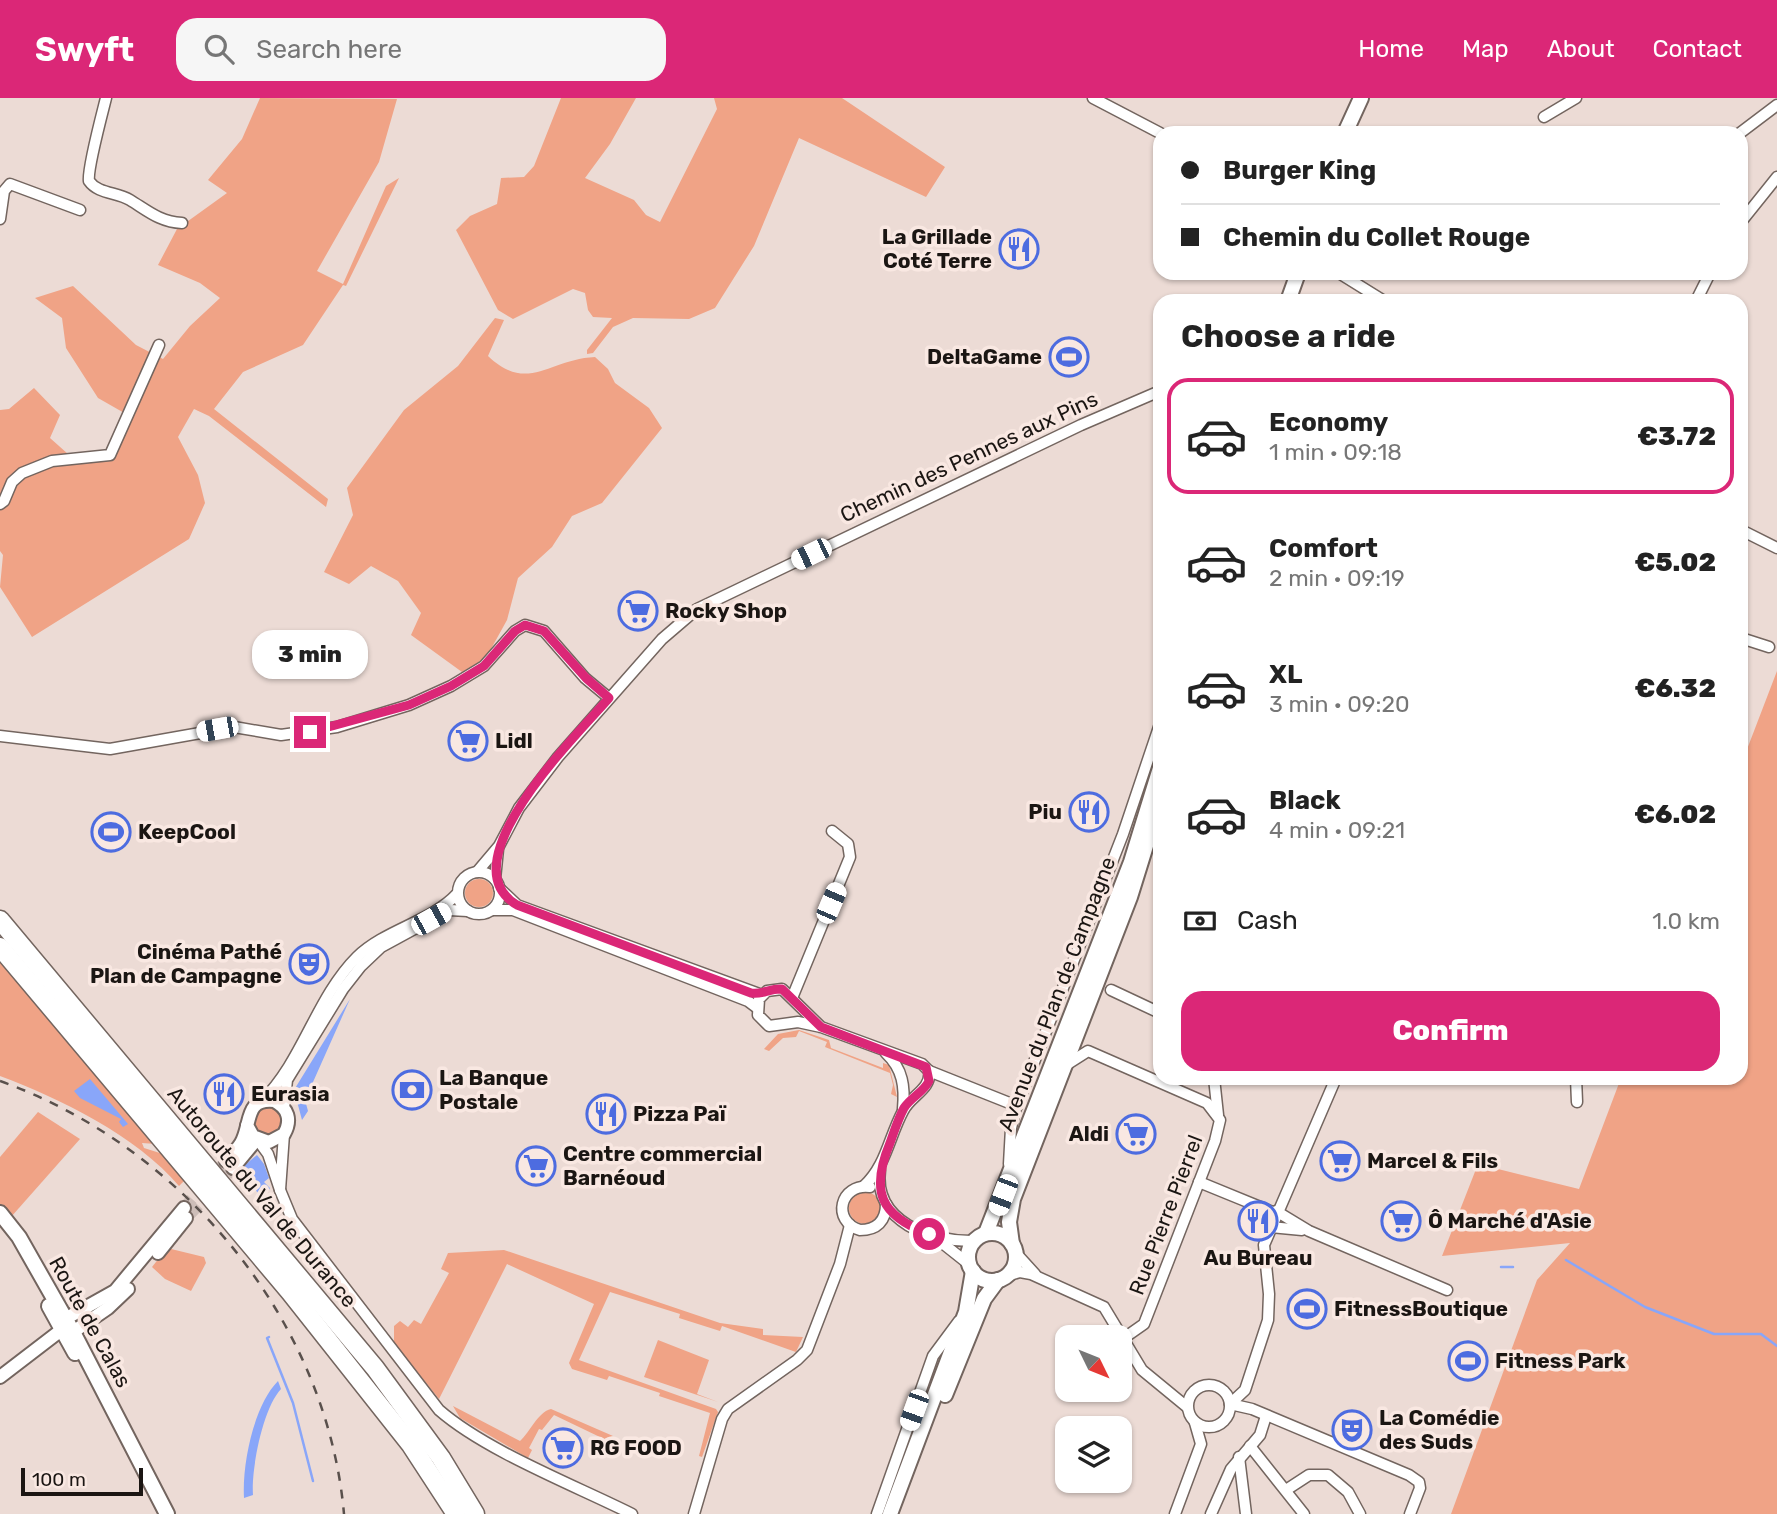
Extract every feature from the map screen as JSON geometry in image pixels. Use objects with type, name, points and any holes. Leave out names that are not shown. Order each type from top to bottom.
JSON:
[{"type":"highway","name":"Autoroute du Val de Durance","points":[[0,920],[375,1368],[441,1458],[475,1514]]},
{"type":"highway","name":"Autoroute du Val de Durance","points":[[0,947],[241,1231],[411,1445],[456,1514]]},
{"type":"highway","points":[[411,1445],[416,1470],[444,1514]]},
{"type":"main road","points":[[1341,126],[1354,98]]},
{"type":"main road","points":[[1348,126],[1361,98]]},
{"type":"main road","name":"Avenue du Plan de Campagne","points":[[980,1237],[1009,1178],[1153,792]]},
{"type":"main road","name":"Avenue du Plan de Campagne","points":[[1014,1248],[1009,1222],[1013,1199],[1066,1065],[1141,864],[1153,824]]},
{"type":"main road","name":"Route de Calas","points":[[0,1213],[26,1250],[167,1514]]},
{"type":"main road","points":[[890,1514],[966,1312],[971,1268],[968,1253],[980,1237],[1003,1236],[1014,1248],[1013,1268],[984,1299],[899,1514]]},
{"type":"main road","points":[[971,1268],[981,1278],[1002,1278]]},
{"type":"street","points":[[106,98],[96,147],[89,165],[89,181],[98,189],[130,200],[148,214],[182,223]]},
{"type":"street","points":[[1093,98],[1153,129]]},
{"type":"street","points":[[1544,117],[1576,98]]},
{"type":"street","points":[[1748,127],[1777,105]]},
{"type":"street","points":[[1748,213],[1777,177]]},
{"type":"street","points":[[0,219],[4,191],[10,184],[80,210]]},
{"type":"street","points":[[1350,280],[1373,294]]},
{"type":"street","points":[[0,503],[4,501],[12,482],[22,473],[52,461],[110,455],[159,345]]},
{"type":"street","name":"Chemin des Pennes aux Pins","points":[[477,872],[499,846],[538,781],[609,698],[673,629],[710,602],[1081,425],[1153,394]]},
{"type":"street","points":[[1748,534],[1777,548]]},
{"type":"street","points":[[0,736],[110,749],[233,727],[281,735],[337,727],[409,705],[459,682],[484,666],[515,631],[525,625],[544,631],[586,678],[609,698]]},
{"type":"street","points":[[1748,640],[1769,647]]},
{"type":"street","points":[[1009,1178],[1011,1128],[1017,1106],[1123,834],[1153,745]]},
{"type":"street","points":[[1123,834],[1147,813]]},
{"type":"street","points":[[786,1024],[793,1014],[793,1001],[803,971],[850,857],[848,844],[832,831]]},
{"type":"street","name":"Chemin des Pennes aux Pins","points":[[497,883],[499,846]]},
{"type":"street","points":[[257,1139],[230,1165],[241,1144],[249,1112],[274,1087],[342,975],[357,957],[457,894],[464,878],[477,872],[497,883],[517,905],[762,995]]},
{"type":"street","points":[[492,909],[499,900],[497,883]]},
{"type":"street","points":[[457,894],[468,911]]},
{"type":"street","points":[[280,1190],[284,1134],[288,1123],[284,1108],[287,1080],[343,989],[361,966],[381,947],[449,910],[478,914],[492,909],[513,911],[748,1001],[756,1007],[765,1023],[775,1027],[786,1024],[821,1027],[918,1063],[929,1071],[1017,1106]]},
{"type":"street","points":[[756,1007],[762,995],[772,989],[782,989],[803,971]]},
{"type":"street","points":[[782,989],[821,1027]]},
{"type":"street","points":[[1111,990],[1153,1010]]},
{"type":"street","name":"Rue Pierre Pierrel","points":[[1066,1065],[1088,1051],[1153,1079]]},
{"type":"street","points":[[884,1052],[901,1074],[904,1086],[903,1110]]},
{"type":"street","points":[[901,1074],[909,1064],[918,1063]]},
{"type":"street","points":[[860,1230],[850,1225],[843,1215],[842,1203],[851,1191],[864,1186],[881,1165],[903,1110],[927,1085],[929,1071]]},
{"type":"street","name":"Rue Pierre Pierrel","points":[[1132,1332],[1144,1324],[1220,1128],[1218,1115],[1207,1103],[1166,1085]]},
{"type":"street","points":[[1215,1085],[1218,1115]]},
{"type":"street","points":[[1226,1418],[1230,1404],[1247,1386],[1262,1345],[1269,1314],[1263,1253],[1270,1227],[1333,1085]]},
{"type":"street","points":[[1576,1085],[1577,1102]]},
{"type":"street","points":[[904,1086],[919,1091]]},
{"type":"street","points":[[262,1101],[274,1101],[284,1108]]},
{"type":"street","points":[[247,1125],[268,1154],[292,1219],[439,1409],[457,1424],[511,1454],[632,1514]]},
{"type":"street","points":[[257,1139],[269,1142],[284,1134]]},
{"type":"street","points":[[881,1165],[880,1193],[905,1225]]},
{"type":"street","points":[[1199,1182],[1447,1290]]},
{"type":"street","points":[[864,1186],[880,1193]]},
{"type":"street","points":[[880,1224],[884,1218],[886,1204]]},
{"type":"street","points":[[0,1377],[66,1327],[121,1297],[187,1211]]},
{"type":"street","points":[[844,1254],[860,1230],[880,1224],[905,1225],[929,1234],[980,1237]]},
{"type":"street","points":[[697,1511],[722,1419],[733,1403],[803,1356],[844,1254],[850,1225]]},
{"type":"street","points":[[1270,1227],[1309,1231]]},
{"type":"street","points":[[929,1234],[971,1268]]},
{"type":"street","points":[[1014,1248],[1027,1268],[1100,1304],[1111,1314],[1117,1325]]},
{"type":"street","points":[[1002,1278],[1023,1273],[1045,1279]]},
{"type":"street","points":[[877,1514],[933,1356],[966,1312]]},
{"type":"street","points":[[1132,1355],[1135,1361],[1187,1408],[1195,1423],[1201,1444],[1178,1514]]},
{"type":"street","points":[[1160,1384],[1182,1390],[1207,1385],[1223,1390],[1247,1386]]},
{"type":"street","points":[[1247,1386],[1251,1404],[1265,1415]]},
{"type":"street","points":[[1187,1408],[1189,1397],[1196,1389]]},
{"type":"street","points":[[1223,1390],[1230,1404],[1265,1415],[1419,1482],[1420,1488],[1410,1514]]},
{"type":"street","points":[[1178,1514],[1215,1426],[1226,1418],[1248,1413],[1265,1415]]},
{"type":"street","points":[[1211,1514],[1219,1491],[1239,1457],[1260,1435],[1265,1415]]},
{"type":"street","points":[[1195,1423],[1215,1426]]},
{"type":"street","points":[[1250,1446],[1304,1514]]},
{"type":"street","points":[[1239,1457],[1245,1514]]},
{"type":"street","points":[[1286,1490],[1310,1475],[1328,1475],[1348,1492],[1360,1514]]},
{"type":"shaded area","points":[[260,98],[397,99],[379,162],[317,271],[343,284],[386,186],[399,178],[346,286],[343,285],[303,345],[243,372],[214,409],[328,499],[326,507],[209,416],[194,409],[178,437],[198,475],[205,503],[189,539],[32,637],[0,587],[3,555],[0,551],[0,410],[9,409],[34,388],[60,415],[50,438],[77,462],[113,461],[133,418],[98,398],[66,348],[62,318],[35,298],[73,286],[136,345],[163,359],[190,326],[220,298],[200,283],[158,265],[177,229],[227,193],[208,180],[242,139]]},
{"type":"shaded area","points":[[561,98],[636,98],[610,144],[585,178],[634,200],[646,215],[660,222],[717,109],[714,98],[842,98],[945,167],[926,197],[799,138],[754,246],[715,308],[689,319],[633,318],[613,327],[593,353],[587,354],[587,350],[612,318],[593,317],[588,310],[585,293],[573,289],[513,319],[498,310],[456,230],[470,216],[497,204],[501,178],[524,177],[534,166]]},
{"type":"shaded area","points":[[495,318],[504,320],[488,356],[502,367],[527,374],[595,357],[608,369],[615,383],[649,408],[662,428],[602,503],[572,516],[552,547],[518,578],[507,620],[486,658],[462,672],[411,635],[421,613],[398,581],[371,566],[349,584],[324,572],[353,515],[347,488],[404,410],[458,366]]},
{"type":"shaded area","points":[[1777,671],[1777,1514],[1451,1514],[1537,1280],[1570,1243],[1442,1256],[1478,1164],[1579,1189],[1618,1085],[1748,1085],[1748,747]]},
{"type":"shaded area","points":[[479,879],[489,883],[493,893],[489,903],[479,907],[469,903],[465,893],[469,883]]},
{"type":"shaded area","points":[[0,961],[156,1144],[142,1143],[144,1148],[163,1154],[188,1184],[184,1181],[179,1186],[142,1151],[96,1120],[47,1095],[0,1076]]},
{"type":"shaded area","points":[[799,1030],[829,1040],[831,1048],[883,1068],[883,1063],[889,1065],[897,1097],[891,1094],[893,1085],[890,1073],[825,1047],[827,1042],[799,1031],[796,1037],[783,1038],[769,1051],[764,1049],[778,1034]]},
{"type":"shaded area","points":[[268,1106],[274,1107],[282,1115],[282,1127],[274,1135],[268,1136],[262,1135],[254,1127],[253,1121],[254,1115],[262,1107]]},
{"type":"shaded area","points":[[38,1112],[80,1139],[11,1217],[0,1204],[0,1157]]},
{"type":"shaded area","points":[[865,1192],[877,1196],[881,1208],[877,1220],[865,1224],[853,1220],[849,1208],[853,1196]]},
{"type":"shaded area","points":[[167,1248],[204,1257],[206,1263],[191,1291],[165,1279],[152,1267]]},
{"type":"shaded area","points":[[504,1250],[720,1323],[763,1329],[763,1335],[803,1337],[796,1352],[722,1326],[720,1331],[679,1318],[680,1314],[610,1292],[579,1360],[716,1409],[718,1412],[702,1457],[699,1456],[710,1413],[609,1376],[607,1380],[572,1369],[569,1363],[594,1304],[507,1264],[439,1399],[394,1343],[394,1326],[400,1321],[408,1327],[414,1320],[421,1324],[449,1273],[441,1269],[448,1253]]},
{"type":"shaded area","points":[[658,1340],[709,1360],[697,1394],[718,1402],[644,1377]]},
{"type":"shaded area","points":[[453,1406],[520,1441],[538,1418],[551,1409],[613,1436],[604,1439],[554,1415],[542,1430],[539,1429],[529,1448],[532,1450],[528,1458],[460,1418]]},
{"type":"water","points":[[350,999],[305,1100],[308,1111],[302,1120],[294,1090]]},
{"type":"water","points":[[90,1079],[128,1124],[123,1127],[119,1122],[121,1119],[80,1098],[74,1091]]},
{"type":"water","points":[[257,1155],[269,1178],[264,1182],[270,1188],[263,1199],[239,1170]]},
{"type":"water","points":[[278,1381],[281,1389],[269,1410],[260,1439],[254,1470],[253,1495],[244,1498],[245,1469],[251,1436],[262,1405]]},
{"type":"waterway","points":[[1566,1260],[1645,1307],[1714,1334],[1761,1334],[1777,1346]]},
{"type":"waterway","points":[[1501,1267],[1513,1267]]},
{"type":"waterway","points":[[269,1337],[267,1338],[293,1403],[313,1481]]},
{"type":"tunnel","points":[[184,1208],[226,1161]]},
{"type":"tunnel","points":[[190,1214],[233,1168]]},
{"type":"railway","points":[[0,1081],[66,1110],[128,1149],[184,1195],[234,1249],[276,1309],[309,1374],[332,1442],[344,1514]]},
{"type":"place","name":"La Grillade Coté Terre","points":[[1019,249]]},
{"type":"place","name":"DeltaGame","points":[[1069,357]]},
{"type":"place","name":"Rocky Shop","points":[[638,611]]},
{"type":"place","name":"Lidl","points":[[468,741]]},
{"type":"place","name":"Piu","points":[[1089,812]]},
{"type":"place","name":"KeepCool","points":[[111,832]]},
{"type":"place","name":"Cinéma Pathé Plan de Campagne","points":[[309,964]]},
{"type":"place","name":"La Banque Postale","points":[[412,1090]]},
{"type":"place","name":"Eurasia","points":[[224,1094]]},
{"type":"place","name":"Pizza Paï","points":[[606,1114]]},
{"type":"place","name":"Aldi","points":[[1136,1134]]},
{"type":"place","name":"Marcel & Fils","points":[[1340,1161]]},
{"type":"place","name":"Centre commercial Barnéoud","points":[[536,1166]]},
{"type":"place","name":"Au Bureau","points":[[1258,1221]]},
{"type":"place","name":"Ô Marché d'Asie","points":[[1401,1221]]},
{"type":"place","name":"FitnessBoutique","points":[[1307,1309]]},
{"type":"place","name":"Fitness Park","points":[[1468,1361]]},
{"type":"place","name":"La Comédie des Suds","points":[[1352,1430]]},
{"type":"place","name":"RG FOOD","points":[[563,1448]]},
{"type":"route","points":[[310,732],[337,727],[409,705],[451,686],[484,666],[520,627],[531,625],[544,631],[577,669],[609,698],[538,781],[519,808],[497,854],[495,879],[499,888],[517,905],[751,993],[762,995],[772,989],[782,989],[821,1027],[926,1067],[929,1081],[903,1110],[881,1165],[879,1185],[880,1193],[891,1213],[905,1225],[929,1234]]}]
